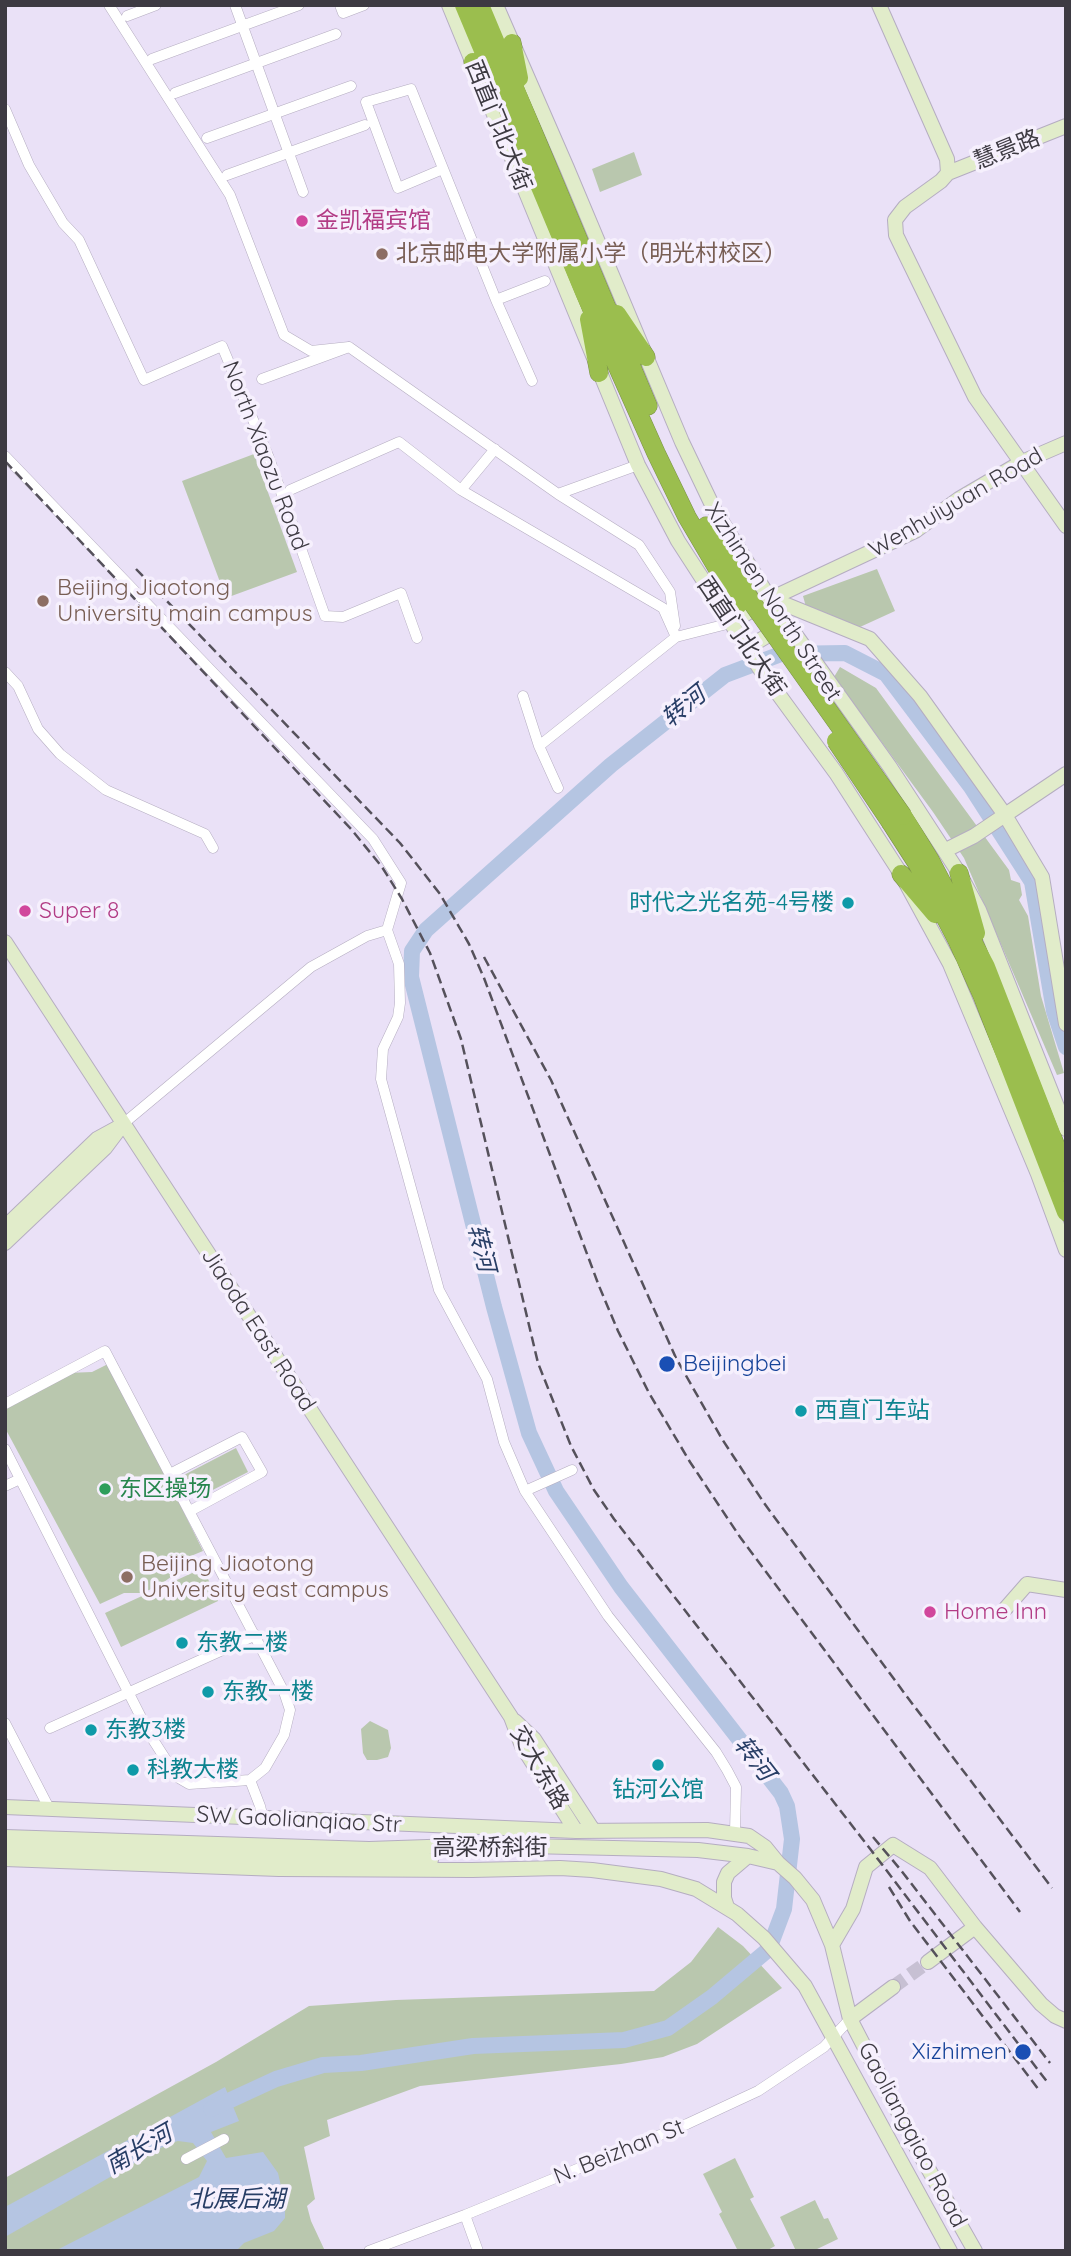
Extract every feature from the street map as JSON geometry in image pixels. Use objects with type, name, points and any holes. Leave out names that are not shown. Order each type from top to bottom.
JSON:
[{"type":"highway","name":"Xizhimen North Street","points":[[464,5],[494,57]]},
{"type":"highway","name":"Xizhimen North Street","points":[[480,5],[494,57],[589,286],[722,565],[753,604],[897,820],[930,860],[986,967],[1066,1172]]},
{"type":"highway","points":[[494,57],[521,124]]},
{"type":"highway","points":[[589,286],[646,357]]},
{"type":"highway","points":[[589,286],[599,373]]},
{"type":"highway","name":"Xizhimen North Street","points":[[897,820],[982,995],[1066,1212]]},
{"type":"highway","points":[[959,873],[986,967]]},
{"type":"highway","points":[[901,874],[957,940]]},
{"type":"street","points":[[109,5],[230,195],[284,335],[311,351],[349,347],[558,494],[639,545],[670,592],[676,637]]},
{"type":"street","points":[[127,16],[156,5]]},
{"type":"street","points":[[235,5],[303,192]]},
{"type":"street","points":[[152,59],[299,5]]},
{"type":"street","points":[[340,5],[344,13],[364,5]]},
{"type":"street","name":"西直门北大街","points":[[449,5],[494,57],[572,179],[682,442],[714,509],[770,598],[946,850],[959,873],[979,910],[1058,1089],[1066,1129]]},
{"type":"street","name":"西直门北大街","points":[[496,5],[494,57],[599,373],[638,465],[678,541],[760,668],[836,773],[901,874],[950,964],[1038,1174],[1066,1250]]},
{"type":"street","points":[[879,5],[947,159],[948,173]]},
{"type":"street","points":[[175,93],[336,34]]},
{"type":"street","points":[[207,138],[351,86]]},
{"type":"street","points":[[443,169],[398,188],[366,102],[411,89],[496,300],[532,381]]},
{"type":"street","name":"North Xiaozu Road","points":[[5,108],[29,165],[63,223],[79,240],[144,380],[222,346],[269,458],[325,616],[343,617],[401,593],[417,638]]},
{"type":"street","points":[[227,175],[365,125]]},
{"type":"street","name":"慧景路","points":[[1066,126],[948,173],[905,207],[895,220],[896,235],[975,397],[1066,526]]},
{"type":"street","points":[[496,300],[545,281]]},
{"type":"street","points":[[262,379],[349,347]]},
{"type":"street","points":[[290,489],[399,442],[461,490],[663,608],[676,637]]},
{"type":"street","name":"Wenhuiyuan Road","points":[[731,623],[770,598],[915,531],[959,499],[1022,462],[1066,443]]},
{"type":"street","points":[[461,490],[495,449]]},
{"type":"street","points":[[5,456],[373,839],[401,883],[387,930],[398,964],[400,1003],[398,1017],[383,1049],[382,1079],[439,1290],[487,1379],[504,1442],[525,1491],[608,1616],[716,1752],[727,1770],[736,1787],[735,1833]]},
{"type":"street","points":[[558,494],[638,465]]},
{"type":"street","points":[[711,592],[750,568]]},
{"type":"street","points":[[770,598],[870,639],[920,696],[1003,812],[1042,877],[1066,1024]]},
{"type":"street","points":[[539,746],[676,637],[731,623]]},
{"type":"street","points":[[746,646],[791,626]]},
{"type":"street","points":[[5,672],[18,686],[38,729],[60,754],[106,790],[205,834],[213,848]]},
{"type":"street","points":[[523,696],[539,746],[558,788]]},
{"type":"street","points":[[946,850],[1066,774]]},
{"type":"street","points":[[5,1227],[97,1139],[123,1124],[311,967],[367,936],[387,930]]},
{"type":"street","name":"Jiaoda East Road","points":[[5,942],[511,1717]]},
{"type":"street","points":[[5,1243],[105,1148],[123,1124]]},
{"type":"street","points":[[5,1404],[106,1351],[256,1635],[290,1710],[284,1735],[275,1753],[265,1768],[250,1780],[189,1784],[177,1777],[150,1735],[5,1449]]},
{"type":"street","points":[[170,1474],[242,1437],[262,1472],[190,1511]]},
{"type":"street","points":[[525,1491],[568,1472]]},
{"type":"street","points":[[5,1486],[20,1479]]},
{"type":"street","points":[[1006,1608],[1027,1584],[1066,1590]]},
{"type":"street","points":[[50,1728],[256,1635]]},
{"type":"street","name":"交大东路","points":[[511,1717],[534,1739],[593,1830]]},
{"type":"street","name":"交大东路","points":[[511,1717],[522,1746],[576,1830]]},
{"type":"street","points":[[5,1723],[48,1808]]},
{"type":"street","points":[[250,1780],[263,1818]]},
{"type":"street","name":"SW Gaolianqiao Str","points":[[5,1807],[593,1830]]},
{"type":"street","points":[[575,1868],[576,1830]]},
{"type":"street","points":[[592,1870],[593,1830],[707,1830],[749,1836],[765,1846],[813,1900],[832,1945],[850,2019],[893,1987]]},
{"type":"street","name":"高梁桥斜街","points":[[5,1836],[369,1849],[486,1845],[698,1850],[778,1863]]},
{"type":"street","points":[[832,1945],[853,1909],[866,1867],[893,1845],[930,1867],[975,1927],[1048,2011],[1066,2021]]},
{"type":"street","name":"高梁桥斜街","points":[[5,1847],[467,1861],[498,1869]]},
{"type":"street","points":[[732,1910],[724,1898],[724,1882],[729,1873],[748,1856]]},
{"type":"street","name":"高梁桥斜街","points":[[5,1859],[279,1869],[575,1868],[661,1879],[696,1889],[732,1910],[764,1938],[805,1986],[834,2037]]},
{"type":"street","points":[[928,1962],[975,1927]]},
{"type":"street","name":"N. Beizhan St","points":[[369,2251],[465,2215],[687,2124],[758,2091],[809,2058],[850,2019]]},
{"type":"street","name":"Gaoliangqiao Road","points":[[850,2019],[921,2156],[975,2251]]},
{"type":"street","name":"Gaoliangqiao Road","points":[[834,2037],[950,2251]]},
{"type":"street","points":[[186,2159],[224,2139]]},
{"type":"street","points":[[465,2215],[478,2251]]},
{"type":"green space","points":[[634,152],[642,175],[600,192],[592,169]]},
{"type":"green space","points":[[254,454],[297,572],[226,598],[182,481]]},
{"type":"green space","points":[[877,569],[895,611],[860,627],[806,607],[803,596]]},
{"type":"green space","points":[[840,667],[876,688],[1009,870],[1011,880],[1020,883],[1022,895],[1019,900],[1028,916],[1041,996],[1064,1073],[1057,1075],[964,858],[834,677]]},
{"type":"green space","name":"东区操场","points":[[110,1363],[203,1551],[186,1558],[175,1574],[157,1587],[141,1593],[124,1593],[100,1604],[5,1428],[5,1406],[67,1373],[92,1372]]},
{"type":"green space","points":[[236,1448],[248,1472],[195,1499],[182,1476]]},
{"type":"green space","points":[[203,1568],[218,1601],[121,1647],[105,1613]]},
{"type":"green space","points":[[370,1721],[388,1730],[391,1748],[388,1757],[367,1760],[363,1753],[361,1729]]},
{"type":"green space","points":[[718,1927],[743,1946],[782,1988],[697,2044],[663,2057],[621,2064],[420,2086],[327,2120],[330,2136],[304,2147],[315,2199],[307,2206],[325,2251],[5,2251],[5,2178],[216,2062],[309,2006],[396,2000],[654,1991],[691,1962]]},
{"type":"green space","points":[[735,2158],[754,2197],[750,2199],[775,2246],[766,2251],[738,2251],[703,2174]]},
{"type":"green space","points":[[815,2200],[838,2239],[813,2251],[796,2251],[780,2217]]},
{"type":"water","name":"北展后湖","points":[[225,2087],[239,2121],[211,2132],[226,2158],[263,2152],[278,2173],[285,2204],[285,2218],[274,2231],[244,2243],[236,2251],[55,2251],[199,2177],[207,2161],[193,2143],[178,2141],[168,2144],[5,2237],[5,2207]]},
{"type":"waterway","name":"转河","points":[[211,2109],[276,2079],[323,2065],[361,2063],[473,2046],[624,2040],[668,2028],[712,1997],[769,1949],[784,1909],[792,1839],[787,1806],[781,1793],[621,1587],[556,1491],[529,1433],[494,1307],[411,977],[412,951],[426,930],[611,765],[725,675],[781,654],[845,653],[886,674],[971,787],[1032,882],[1054,1011],[1066,1047]]},
{"type":"tunnel","points":[[893,1987],[928,1962]]},
{"type":"railway","points":[[5,461],[351,829],[382,867],[430,953],[461,1039],[538,1363],[571,1446],[594,1490],[1048,2083]]},
{"type":"railway","points":[[136,569],[400,843],[440,894],[469,944],[484,978],[599,1286],[649,1393],[690,1462],[740,1537],[1020,1912]]},
{"type":"railway","points":[[484,957],[551,1080],[676,1358],[722,1439],[764,1503],[1052,1888]]},
{"type":"railway","points":[[873,1837],[1050,2063]]},
{"type":"railway","points":[[889,1887],[910,1921],[1039,2090]]},
{"type":"place","name":"金凯福宾馆","points":[[302,221]]},
{"type":"place","name":"北京邮电大学附属小学（明光村校区）","points":[[382,254]]},
{"type":"place","name":"Beijing Jiaotong University main campus","points":[[43,601]]},
{"type":"place","name":"时代之光名苑-4号楼","points":[[848,903]]},
{"type":"place","name":"Super 8","points":[[25,911]]},
{"type":"place","name":"Beijingbei","points":[[667,1364]]},
{"type":"place","name":"西直门车站","points":[[801,1411]]},
{"type":"place","name":"东区操场","points":[[105,1489]]},
{"type":"place","name":"Beijing Jiaotong University east campus","points":[[127,1577]]},
{"type":"place","name":"Home Inn","points":[[930,1612]]},
{"type":"place","name":"东教二楼","points":[[182,1643]]},
{"type":"place","name":"东教一楼","points":[[208,1692]]},
{"type":"place","name":"东教3楼","points":[[91,1730]]},
{"type":"place","name":"钻河公馆","points":[[658,1765]]},
{"type":"place","name":"科教大楼","points":[[133,1770]]},
{"type":"place","name":"Xizhimen","points":[[1023,2052]]},
{"type":"water label","name":"南长河","points":[[139,2150]]}]
